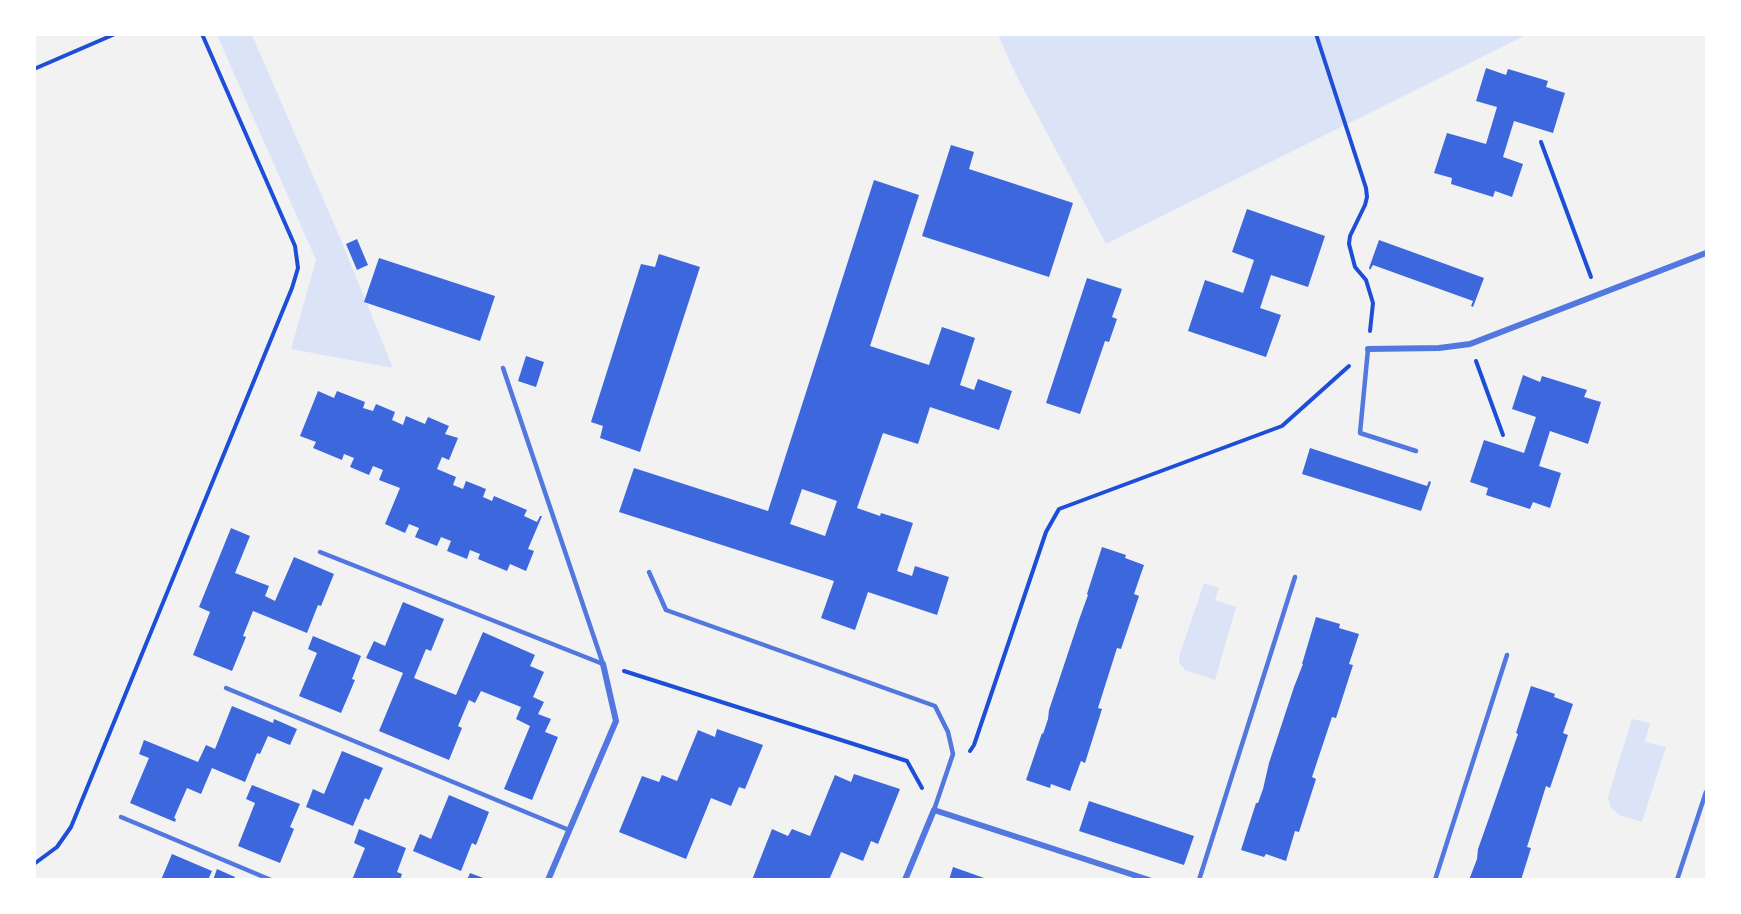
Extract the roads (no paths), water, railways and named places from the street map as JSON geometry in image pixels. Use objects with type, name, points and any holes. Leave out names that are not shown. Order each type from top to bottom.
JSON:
[{"type":"street","points":[[1368,349],[1439,348],[1470,344],[1707,253]]},
{"type":"street","points":[[548,879],[616,721],[603,664]]},
{"type":"street","points":[[905,879],[934,810],[1149,879]]},
{"type":"lane","points":[[1368,349],[1360,433],[1416,451]]},
{"type":"lane","points":[[503,368],[603,664]]},
{"type":"lane","points":[[320,552],[603,664]]},
{"type":"lane","points":[[649,572],[666,610],[935,706],[948,732],[953,754],[934,810]]},
{"type":"lane","points":[[1199,879],[1295,577]]},
{"type":"lane","points":[[1436,879],[1508,655]]},
{"type":"lane","points":[[226,687],[569,830]]},
{"type":"lane","points":[[1677,879],[1707,792]]},
{"type":"lane","points":[[121,818],[271,879]]}]
